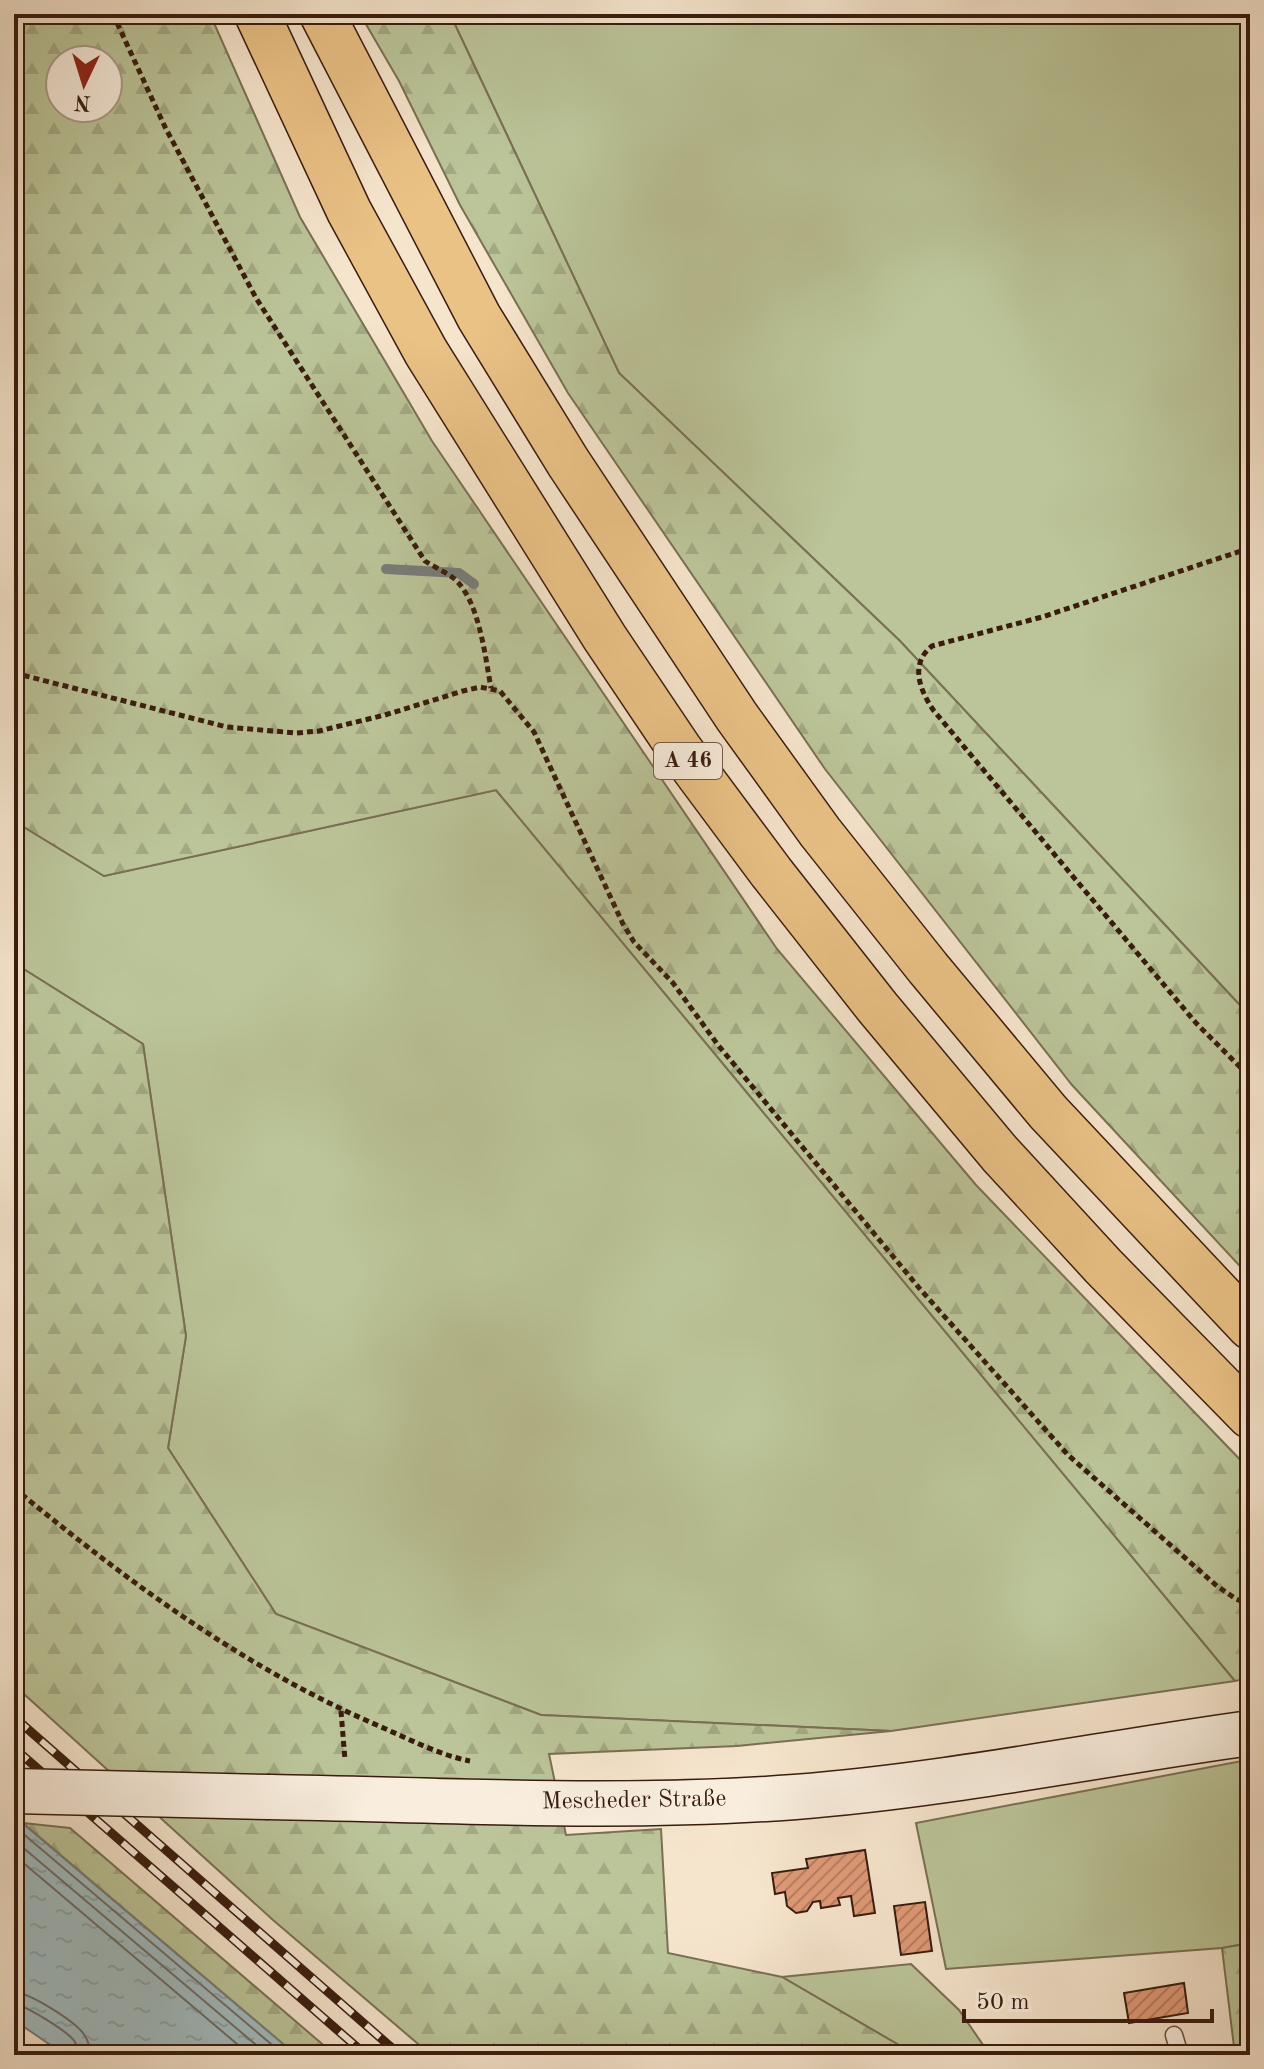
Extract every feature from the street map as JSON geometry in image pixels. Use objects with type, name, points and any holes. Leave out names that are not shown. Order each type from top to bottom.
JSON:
[{"type":"highway","name":"A 46","points":[[257,14],[349,211],[426,352],[605,638],[681,751],[878,1008],[1000,1154],[1103,1266],[1250,1416]]},
{"type":"highway","name":"A 46","points":[[322,14],[479,317],[577,476],[737,717],[820,832],[1048,1112],[1250,1327]]},
{"type":"street","name":"Mescheder Straße","points":[[14,1791],[577,1804],[796,1797],[911,1784],[1250,1733]]},
{"type":"lane","points":[[1174,2035],[1180,2055]]},
{"type":"path","points":[[113,14],[165,127],[256,298],[425,561],[454,578],[464,591],[473,610],[491,688]]},
{"type":"path","points":[[1250,548],[1042,617],[932,646],[920,660],[918,671],[922,694],[934,711],[1196,1023],[1250,1077]]},
{"type":"path","points":[[14,673],[227,727],[296,733],[319,731],[385,715],[463,691],[491,688],[506,696],[534,732],[612,905],[634,942],[673,983],[718,1045],[920,1289],[1068,1455],[1217,1586],[1250,1605]]},
{"type":"path","points":[[14,1488],[102,1560],[234,1651],[341,1710],[432,1749],[476,1761]]},
{"type":"path","points":[[341,1710],[348,1798]]},
{"type":"green space","points":[[14,14],[210,14],[300,217],[432,441],[777,949],[976,1185],[1250,1470],[1250,1678],[1235,1681],[496,790],[104,876],[14,821]]},
{"type":"green space","points":[[360,14],[450,14],[619,373],[900,641],[1250,1016],[1250,1277],[1072,1085],[825,769],[568,393],[460,205],[399,81]]},
{"type":"green space","points":[[450,14],[1250,14],[1250,1016],[900,641],[619,373]]},
{"type":"green space","points":[[496,790],[1235,1681],[891,1731],[541,1715],[276,1614],[168,1448],[186,1336],[143,1044],[14,963],[14,821],[104,876]]},
{"type":"green space","points":[[14,963],[143,1044],[186,1336],[168,1448],[276,1614],[541,1715],[891,1731],[737,1746],[549,1754],[566,1835],[661,1829],[668,1953],[782,1977],[916,2055],[431,2055],[273,1920],[14,1685]]},
{"type":"green space","points":[[1247,1760],[1250,1762],[1250,1943],[1222,1948],[946,1969],[916,1823]]},
{"type":"green space","points":[[23,1823],[70,1828],[335,2055],[296,2055]]},
{"type":"green space","points":[[1250,1943],[1250,2055],[1235,2055],[1222,1948]]},
{"type":"green space","points":[[911,1964],[959,2010],[990,2055],[916,2055],[782,1977]]},
{"type":"water","points":[[14,1816],[296,2055],[65,2055],[14,2020]]},
{"type":"building","points":[[865,1850],[875,1913],[854,1916],[851,1896],[838,1898],[840,1905],[821,1908],[820,1901],[813,1902],[807,1911],[796,1913],[787,1906],[785,1892],[775,1894],[772,1873],[808,1868],[806,1859]]},
{"type":"building","points":[[925,1902],[932,1951],[901,1955],[894,1906]]},
{"type":"building","points":[[1184,1983],[1188,2013],[1129,2023],[1124,1993]]},
{"type":"waterway","points":[[386,569],[459,573],[474,584]]},
{"type":"railway","points":[[14,1717],[400,2055]]},
{"type":"railway","points":[[14,1748],[366,2055]]}]
